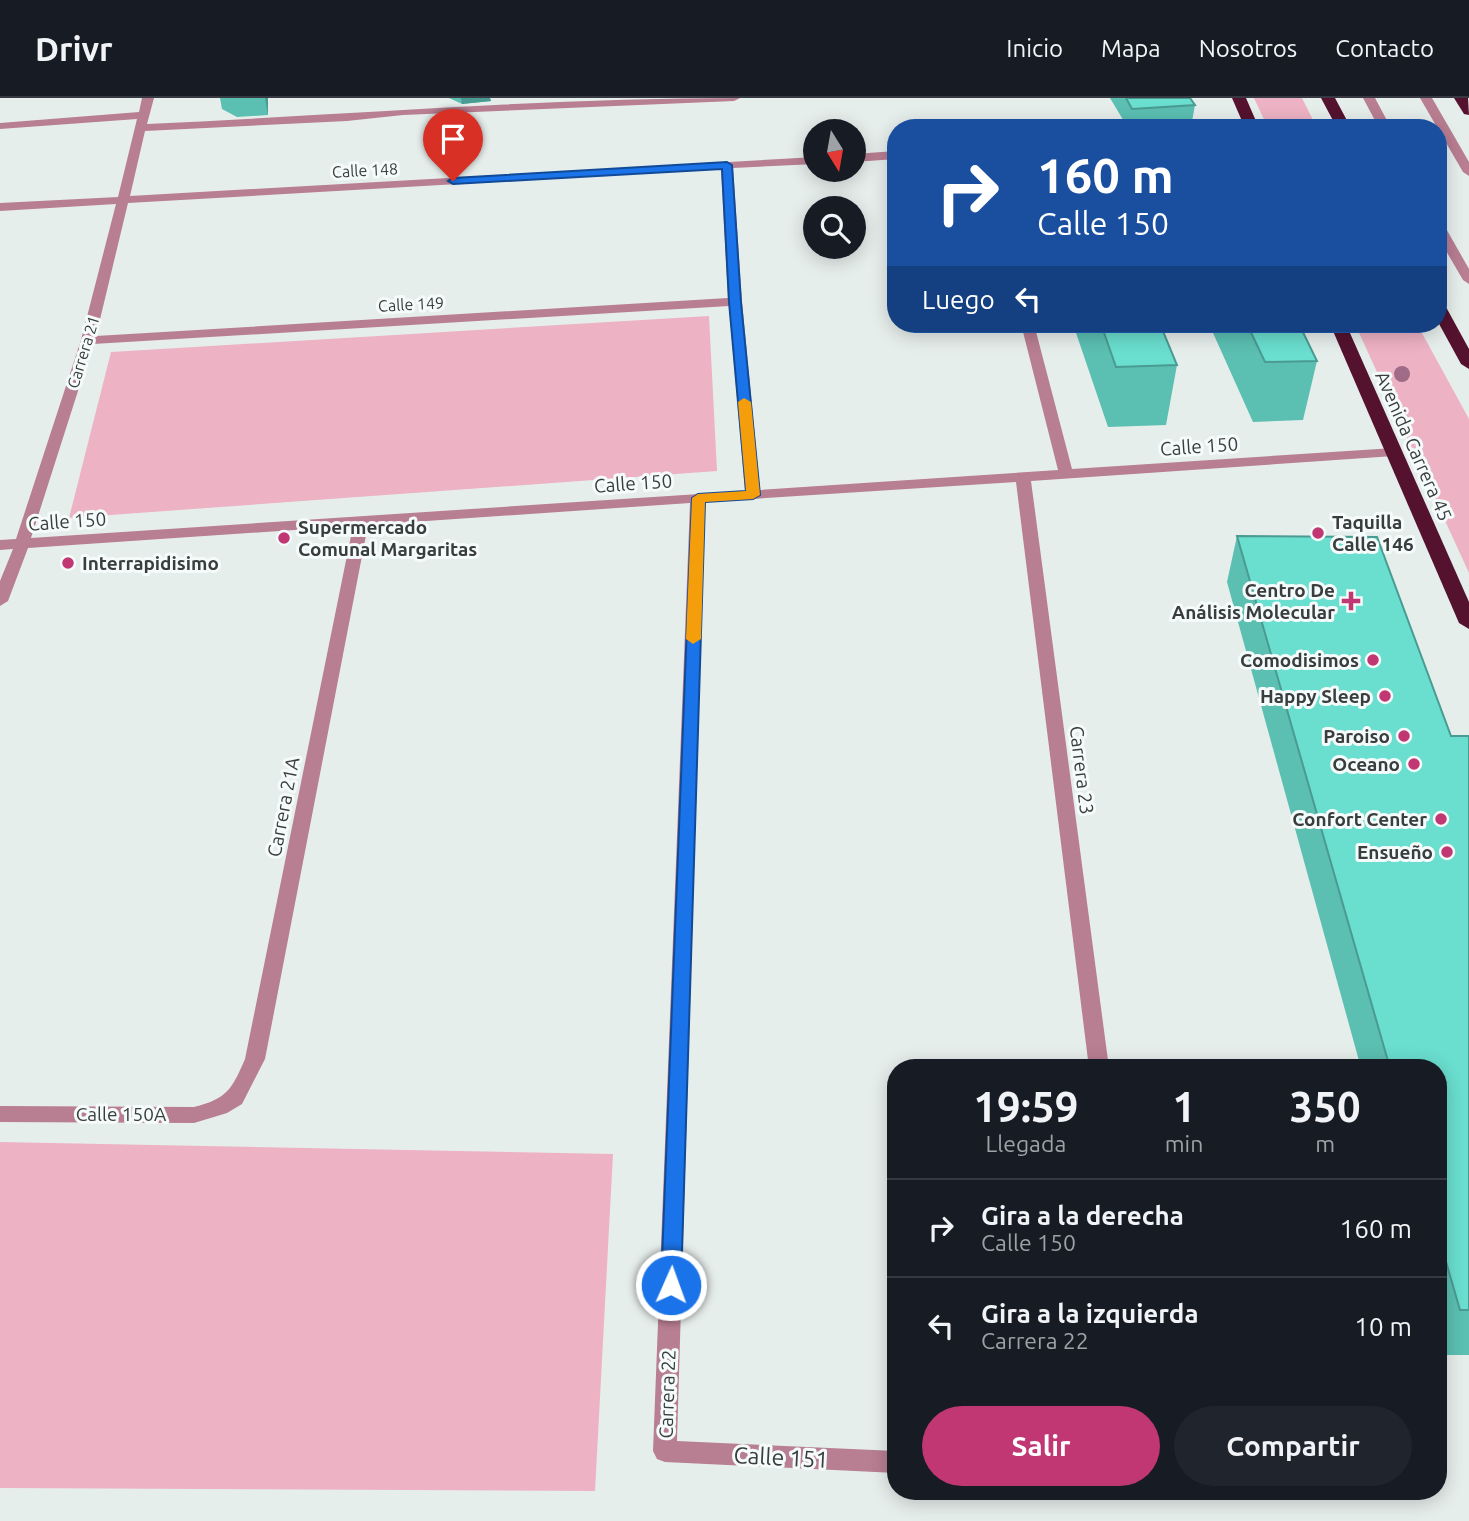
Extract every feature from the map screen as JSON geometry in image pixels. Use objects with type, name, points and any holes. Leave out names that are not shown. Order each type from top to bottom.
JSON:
[{"type":"highway","points":[[1240,98],[1248,119]]},
{"type":"highway","points":[[1328,98],[1339,119]]},
{"type":"highway","points":[[1461,98],[1469,111]]},
{"type":"highway","points":[[1447,324],[1469,364]]},
{"type":"highway","name":"Avenida Carrera 45","points":[[1342,333],[1469,623]]},
{"type":"street","name":"Carrera 21","points":[[0,601],[22,544],[88,340],[125,200],[148,98]]},
{"type":"street","points":[[0,126],[347,118],[403,112],[734,98]]},
{"type":"street","points":[[1369,98],[1380,119]]},
{"type":"street","points":[[1426,98],[1438,119]]},
{"type":"street","points":[[1447,134],[1469,172]]},
{"type":"street","points":[[866,157],[887,156]]},
{"type":"street","name":"Calle 148","points":[[0,207],[803,161]]},
{"type":"street","points":[[727,165],[735,302],[753,495]]},
{"type":"street","points":[[1447,241],[1469,280]]},
{"type":"street","name":"Calle 149","points":[[88,340],[735,302]]},
{"type":"street","points":[[1029,333],[1066,474]]},
{"type":"street","name":"Calle 150","points":[[0,545],[1394,452]]},
{"type":"street","name":"Carrera 23","points":[[1023,477],[1098,1059]]},
{"type":"street","name":"Carrera 22","points":[[665,1451],[698,498]]},
{"type":"street","name":"Carrera 21A","points":[[238,1098],[255,1059],[361,521]]},
{"type":"street","name":"Calle 150A","points":[[0,1114],[194,1115],[216,1110],[238,1098]]},
{"type":"street","name":"Calle 151","points":[[665,1451],[887,1462]]},
{"type":"shaded area","points":[[1254,98],[1302,98],[1312,119],[1264,119]]},
{"type":"shaded area","points":[[709,316],[717,471],[69,518],[111,352]]},
{"type":"shaded area","points":[[1359,333],[1422,333],[1469,419],[1469,573]]},
{"type":"shaded area","points":[[0,1142],[613,1154],[595,1491],[0,1488]]},
{"type":"building","points":[[1126,98],[1190,98],[1195,105],[1132,109]]},
{"type":"building","points":[[1104,333],[1164,333],[1177,365],[1116,367]]},
{"type":"building","points":[[1251,333],[1303,333],[1317,361],[1265,362]]},
{"type":"building","points":[[1237,536],[1377,537],[1451,736],[1469,736],[1469,1310],[1460,1310],[1447,1265],[1447,1059],[1387,1059]]},
{"type":"slow traffic","points":[[693,639],[698,498],[753,495],[744,402]]},
{"type":"place","name":"Taquilla Calle 146","points":[[1318,533]]},
{"type":"place","name":"Supermercado Comunal Margaritas","points":[[284,538]]},
{"type":"place","name":"Interrapidisimo","points":[[68,563]]},
{"type":"place","name":"Centro De Análisis Molecular","points":[[1351,601]]},
{"type":"place","name":"Comodisimos","points":[[1373,660]]},
{"type":"place","name":"Happy Sleep","points":[[1385,696]]},
{"type":"place","name":"Paroiso","points":[[1404,736]]},
{"type":"place","name":"Oceano","points":[[1414,764]]},
{"type":"place","name":"Confort Center","points":[[1441,819]]},
{"type":"place","name":"Ensueño","points":[[1447,852]]},
{"type":"route","points":[[453,181],[727,165],[735,302],[753,495],[698,498],[671,1285]]}]
